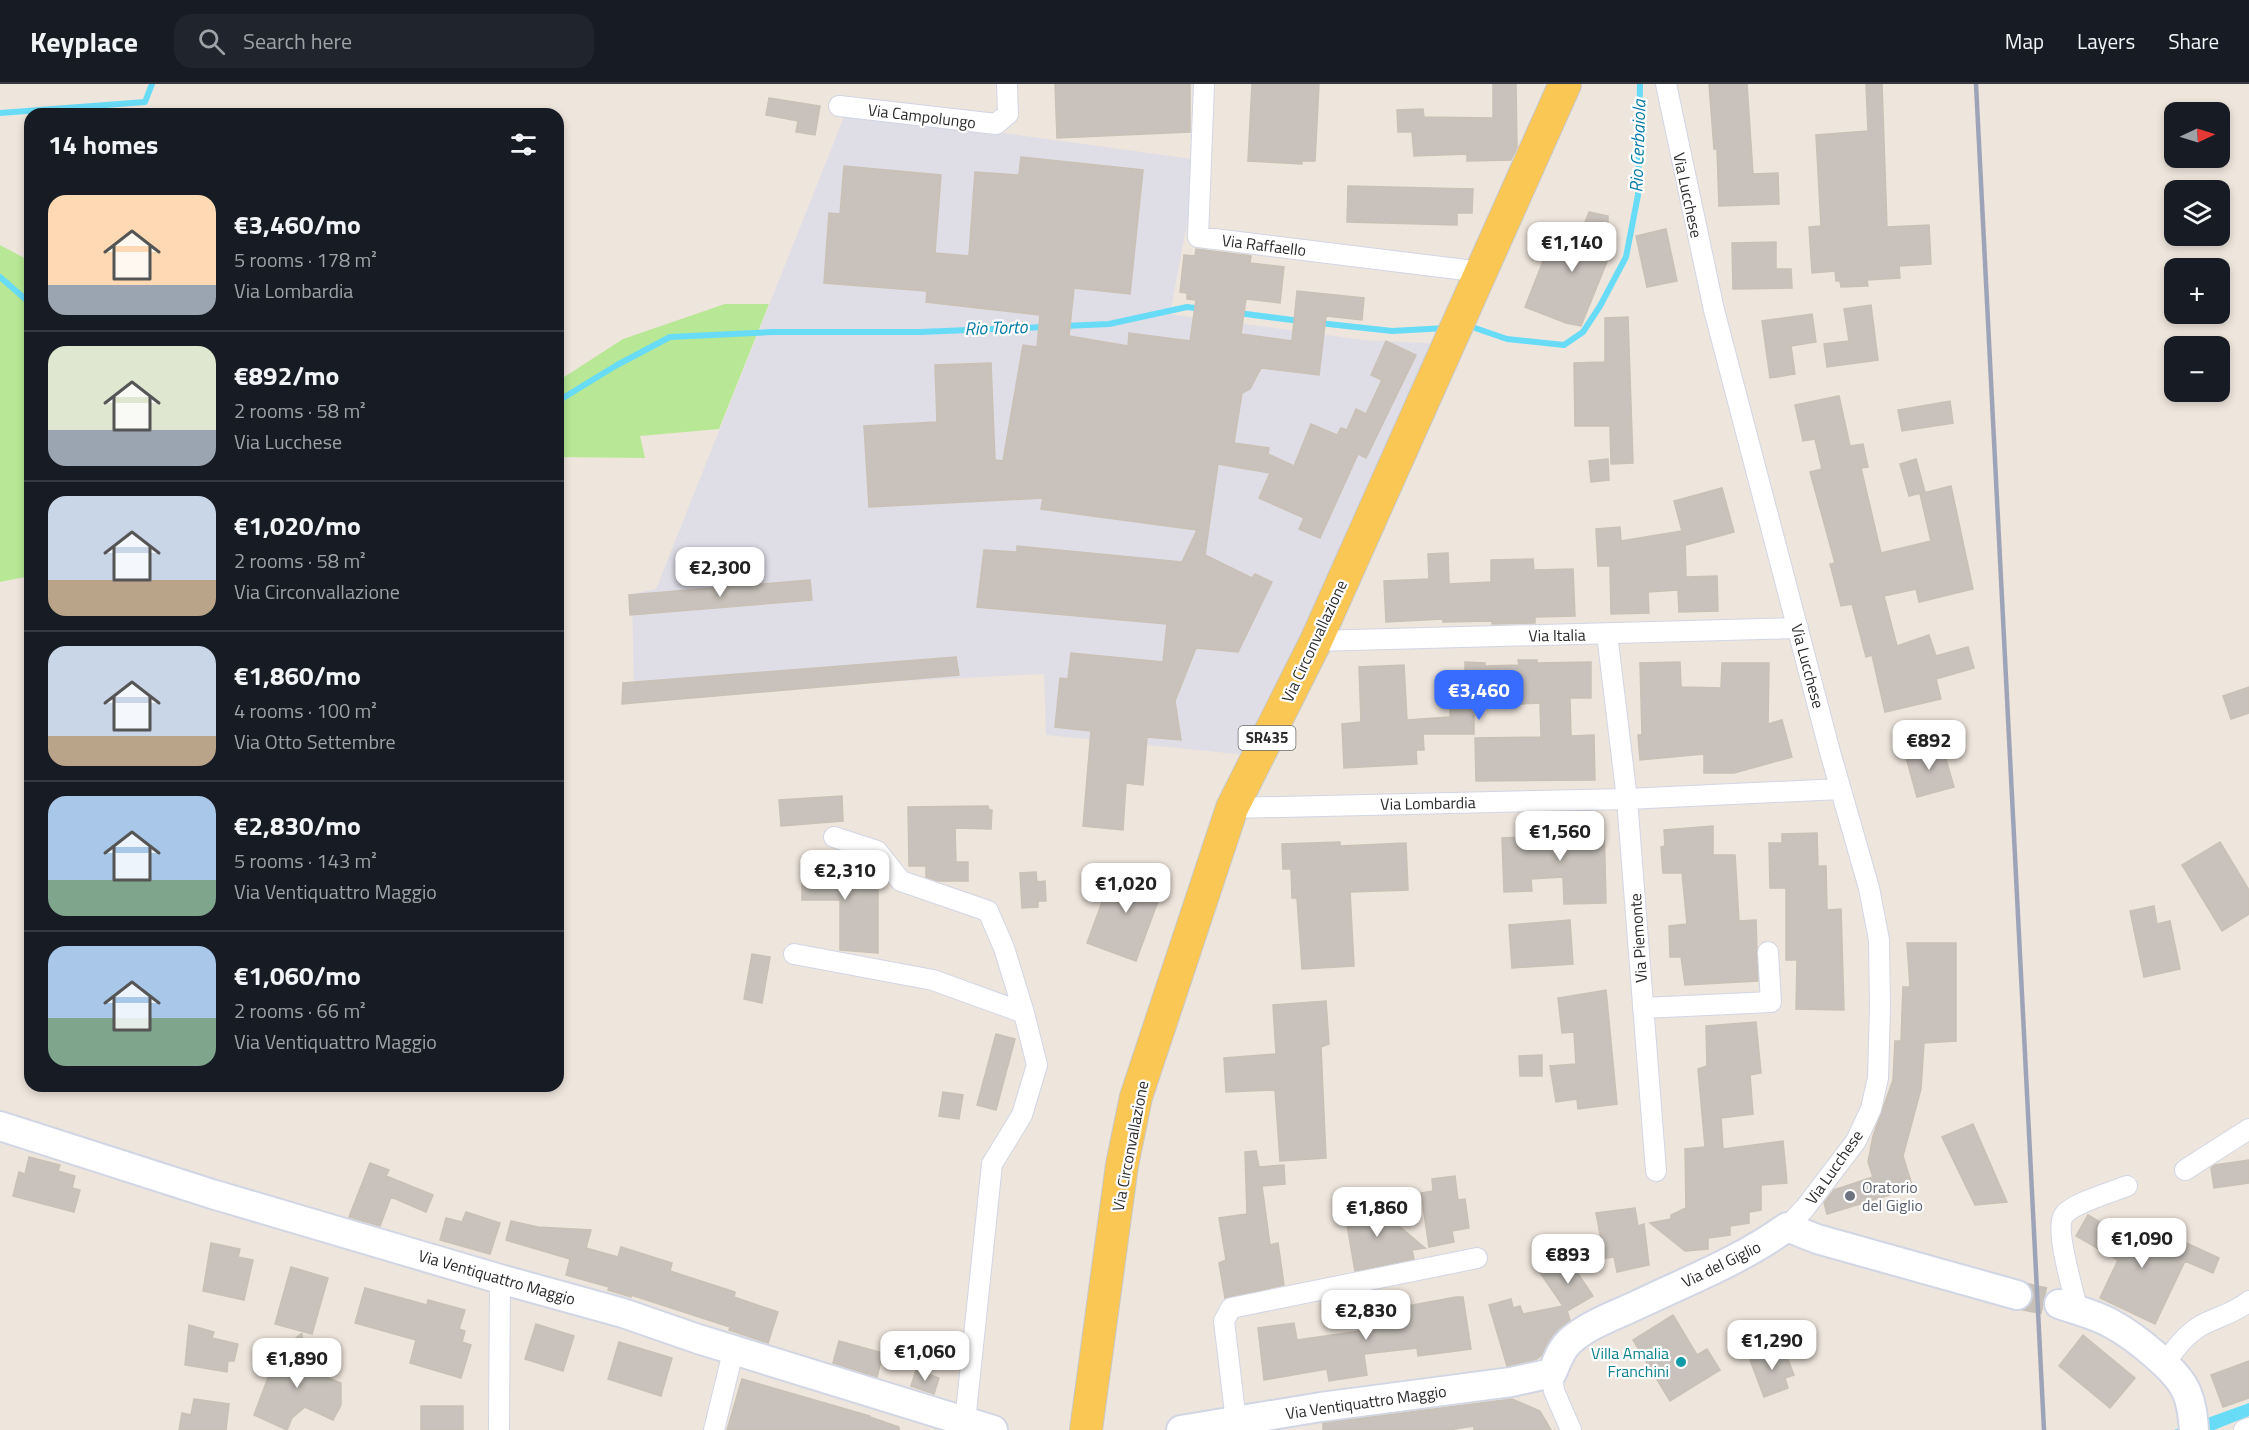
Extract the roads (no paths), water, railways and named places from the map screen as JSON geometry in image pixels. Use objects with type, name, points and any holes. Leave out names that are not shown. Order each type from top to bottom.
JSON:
[{"type":"main road","name":"Via Circonvallazione","points":[[1086,1430],[1122,1165],[1136,1097],[1232,808],[1316,641],[1565,84]]},
{"type":"street","name":"Via Campolungo","points":[[839,106],[996,124],[1008,114],[1007,84]]},
{"type":"street","name":"Via Raffaello","points":[[1204,84],[1198,237],[1482,272]]},
{"type":"street","name":"Via Lucchese","points":[[1666,84],[1714,310],[1840,789],[1869,888],[1879,940],[1878,1078],[1871,1109],[1856,1141],[1805,1208],[1787,1227]]},
{"type":"street","name":"Via Italia","points":[[1316,641],[1798,628]]},
{"type":"street","name":"Via Piemonte","points":[[1607,634],[1627,799],[1656,1171]]},
{"type":"street","name":"Via Lombardia","points":[[1232,808],[1627,799],[1840,789]]},
{"type":"street","points":[[834,837],[877,851],[901,881],[988,911],[1004,948],[1037,1065],[1022,1115],[992,1164],[965,1422]]},
{"type":"street","points":[[1643,1008],[1771,1002],[1768,952]]},
{"type":"street","points":[[794,954],[933,980],[1024,1013]]},
{"type":"street","name":"Via Ventiquattro Maggio","points":[[0,1126],[212,1194],[623,1313],[993,1430]]},
{"type":"street","points":[[2184,1170],[2249,1129]]},
{"type":"street","points":[[2127,1186],[2076,1207],[2064,1215],[2060,1224],[2067,1264],[2069,1308],[2111,1323],[2165,1363],[2176,1374],[2187,1391],[2193,1420]]},
{"type":"street","points":[[1787,1227],[1816,1239],[2017,1295]]},
{"type":"street","name":"Via del Giglio","points":[[1552,1373],[1560,1352],[1581,1333],[1650,1298],[1726,1265],[1762,1245],[1787,1227]]},
{"type":"street","points":[[1236,1421],[1224,1320],[1231,1308],[1476,1258]]},
{"type":"street","points":[[499,1430],[500,1279]]},
{"type":"street","points":[[2165,1363],[2179,1344],[2200,1326],[2221,1318],[2249,1301]]},
{"type":"street","points":[[714,1430],[734,1348]]},
{"type":"street","points":[[1552,1373],[1554,1391],[1570,1430]]},
{"type":"street","name":"Via Ventiquattro Maggio","points":[[1180,1430],[1353,1403],[1511,1382],[1552,1373]]},
{"type":"street","points":[[2244,1430],[2249,1428]]},
{"type":"water","points":[[2249,1403],[2249,1416],[2214,1430],[2174,1430]]},
{"type":"waterway","points":[[66,108],[145,102],[152,84]]},
{"type":"waterway","name":"Rio Cerbaiola","points":[[1475,328],[1507,339],[1564,345],[1583,332],[1600,306],[1626,257],[1638,195],[1640,84]]},
{"type":"waterway","points":[[0,113],[24,111]]},
{"type":"waterway","name":"Rio Torto","points":[[0,277],[24,298]]},
{"type":"waterway","name":"Rio Torto","points":[[1064,326],[1109,324],[1187,307],[1202,309]]},
{"type":"waterway","name":"Rio Torto","points":[[1238,313],[1300,321]]},
{"type":"waterway","name":"Rio Torto","points":[[1319,323],[1392,331],[1446,328]]},
{"type":"waterway","name":"Rio Torto","points":[[564,397],[617,365],[670,337],[772,332],[920,332],[1044,327]]},
{"type":"tunnel","points":[[2017,1295],[2059,1304]]},
{"type":"railway","points":[[1976,84],[2044,1430]]},
{"type":"place","name":"Oratorio del Giglio","points":[[1850,1196]]},
{"type":"place","name":"Villa Amalia Franchini","points":[[1681,1362]]}]
